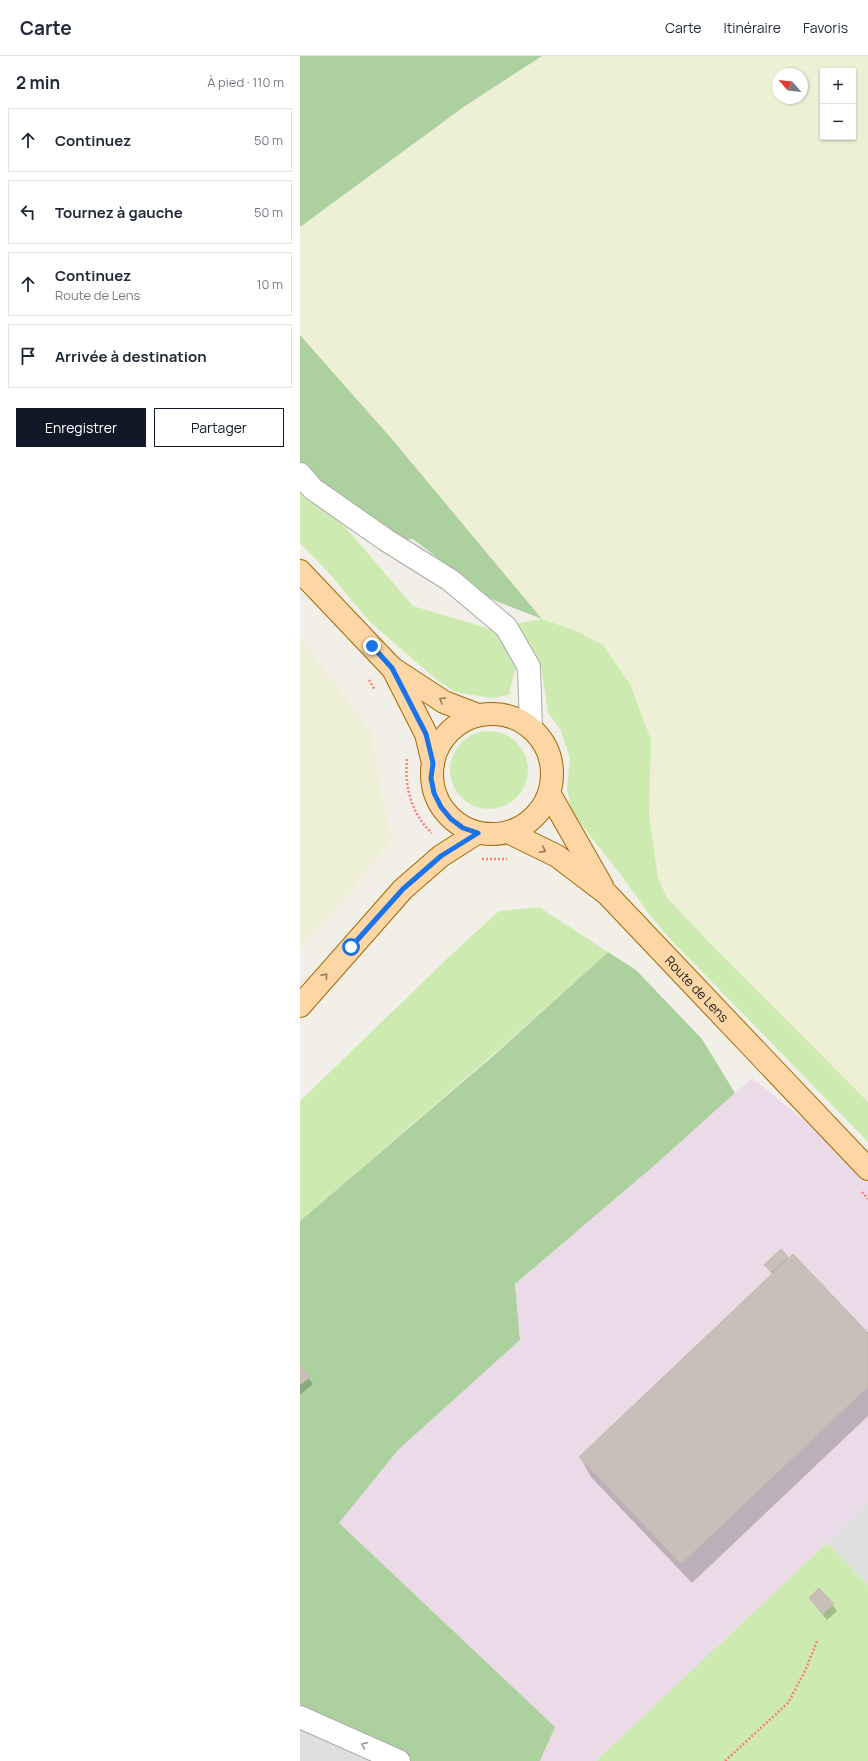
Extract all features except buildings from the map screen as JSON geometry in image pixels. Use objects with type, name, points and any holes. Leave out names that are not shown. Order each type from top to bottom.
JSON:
[{"type":"main road","points":[[300,571],[392,668],[444,702],[478,715]]},
{"type":"main road","points":[[392,668],[426,734],[433,763]]},
{"type":"main road","points":[[500,714],[514,718],[531,728],[540,738],[548,751],[552,779],[549,793],[534,818],[522,827],[493,835],[478,833],[463,828],[451,819],[441,807],[434,793],[431,778],[433,763],[438,746],[448,732],[462,722],[478,715],[500,714]]},
{"type":"main road","points":[[549,793],[607,894]]},
{"type":"main road","name":"Route de Lens","points":[[508,832],[557,856],[607,894],[868,1169]]},
{"type":"main road","points":[[300,1006],[403,889],[441,856],[478,833]]},
{"type":"street","points":[[300,474],[313,489],[386,540],[450,580],[506,627],[529,667],[531,728]]},
{"type":"street","points":[[300,1717],[399,1761]]},
{"type":"path","points":[[367,677],[379,695]]},
{"type":"path","points":[[407,755],[406,766],[409,792],[414,810],[424,826],[441,842],[476,859],[514,860]]},
{"type":"path","points":[[725,1761],[788,1703],[805,1671],[817,1641]]},
{"type":"shaded area","points":[[752,1078],[868,1172],[868,1503],[774,1594],[596,1761],[540,1761],[555,1727],[338,1523],[398,1450],[520,1340],[515,1284],[656,1164]]},
{"type":"shaded area","points":[[868,1503],[868,1585],[827,1543]]},
{"type":"shaded area","points":[[300,1717],[399,1761],[300,1761]]},
{"type":"green space","points":[[300,56],[542,56],[465,106],[300,227]]},
{"type":"green space","points":[[542,56],[868,56],[868,1102],[667,898],[658,878],[649,813],[651,740],[630,684],[603,645],[579,632],[542,619],[391,438],[300,335],[300,227],[465,106]]},
{"type":"green space","points":[[300,335],[391,438],[542,619],[491,599],[413,539],[386,540],[300,474]]},
{"type":"green space","points":[[300,474],[413,606],[490,629],[542,619],[579,632],[603,645],[630,684],[651,740],[649,813],[658,878],[667,898],[868,1102],[868,1142],[670,939],[649,914],[621,875],[572,813],[567,789],[570,758],[560,729],[548,713],[541,665],[515,670],[509,695],[492,698],[455,692],[437,680],[370,622],[328,572],[300,543]]},
{"type":"green space","points":[[300,638],[372,734],[377,774],[392,839],[341,903],[300,947]]},
{"type":"green space","points":[[489,731],[504,734],[511,738],[521,748],[525,755],[528,770],[525,785],[521,792],[511,802],[504,806],[489,809],[474,806],[467,802],[457,792],[453,785],[450,770],[453,755],[457,748],[467,738],[474,734]]},
{"type":"green space","points":[[539,907],[608,952],[504,1045],[300,1221],[300,1101],[453,953],[499,911]]},
{"type":"green space","points":[[608,952],[636,970],[702,1039],[735,1093],[656,1164],[515,1284],[520,1340],[398,1450],[339,1523],[555,1727],[540,1761],[399,1761],[300,1717],[300,1221],[493,1056]]},
{"type":"green space","points":[[827,1543],[868,1585],[868,1761],[596,1761]]},
{"type":"route","points":[[351,947],[403,889],[441,856],[478,833],[463,828],[451,819],[441,807],[434,793],[431,778],[433,763],[426,734],[392,668],[372,646]]}]
